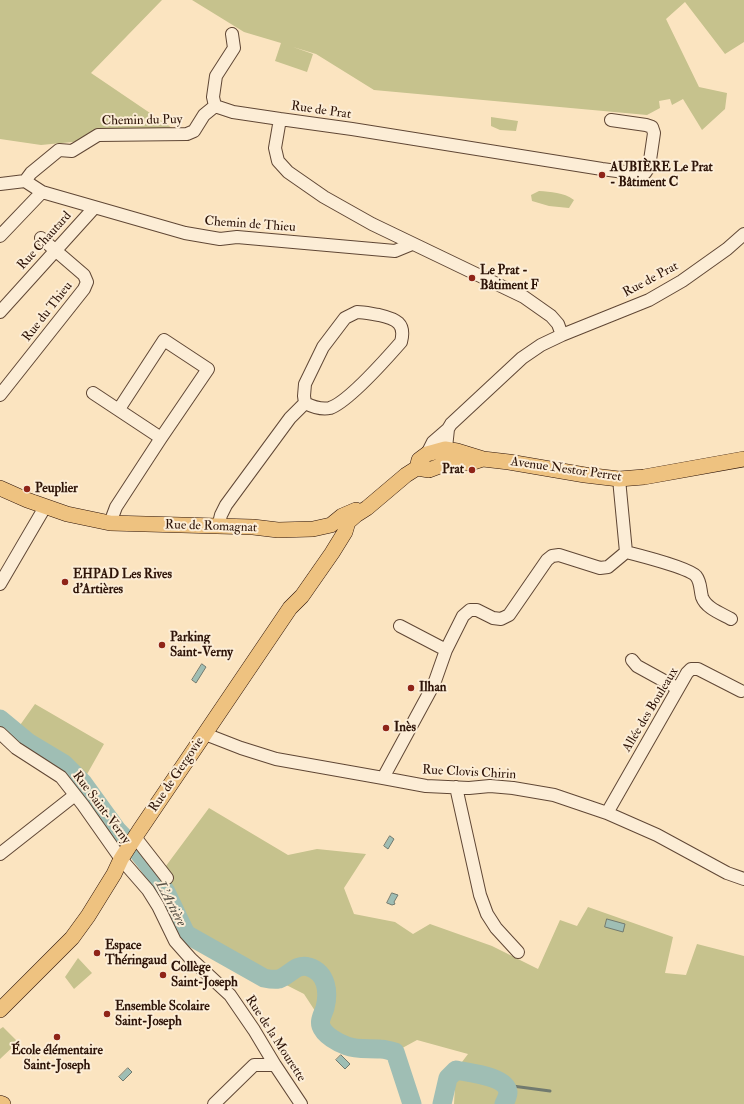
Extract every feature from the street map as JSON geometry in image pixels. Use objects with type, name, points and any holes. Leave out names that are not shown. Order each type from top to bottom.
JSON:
[{"type":"main road","name":"Avenue Nestor Perret","points":[[412,472],[429,470],[445,456],[457,451],[483,459],[597,477],[619,479],[644,477],[744,459]]},
{"type":"main road","name":"Avenue Nestor Perret","points":[[427,454],[445,456]]},
{"type":"main road","points":[[331,525],[342,538],[353,531],[361,523],[367,508],[412,472],[419,460],[427,454]]},
{"type":"main road","name":"Rue de Romagnat","points":[[0,488],[71,516],[110,523],[253,527],[278,530],[313,530],[342,538]]},
{"type":"main road","name":"Rue de Romagnat","points":[[313,530],[331,525],[342,516],[353,510],[367,508]]},
{"type":"main road","name":"Rue de Gergovie","points":[[0,1010],[72,938],[88,916],[129,848],[205,734],[290,608],[302,596],[342,538]]},
{"type":"street","points":[[232,34],[234,48],[216,76],[213,97],[215,106],[233,112],[280,119]]},
{"type":"street","name":"Chemin du Puy","points":[[25,180],[31,173],[59,150],[72,151],[98,135],[188,134],[194,130],[204,115],[215,106]]},
{"type":"street","name":"Rue de Prat","points":[[562,335],[558,324],[551,316],[524,297],[374,225],[324,197],[288,172],[278,161],[275,148],[280,119],[602,169],[639,174],[645,173],[650,167],[654,133],[652,127],[611,120]]},
{"type":"street","points":[[0,184],[25,180]]},
{"type":"street","name":"Chemin de Thieu","points":[[25,180],[42,192],[94,208],[185,233],[220,239],[237,237],[395,251],[412,244]]},
{"type":"street","points":[[0,236],[42,192]]},
{"type":"street","name":"Rue Chautard","points":[[0,312],[94,208]]},
{"type":"street","name":"Rue de Prat","points":[[427,454],[434,442],[448,429],[450,424],[522,358],[541,345],[562,335],[649,300],[682,281],[727,250],[744,234]]},
{"type":"street","points":[[41,238],[56,250]]},
{"type":"street","name":"Rue du Thieu","points":[[0,395],[84,289],[87,282],[84,275],[56,250]]},
{"type":"street","points":[[357,312],[363,312],[393,318],[398,322],[402,334],[401,342],[362,383],[338,404],[329,408],[317,408],[306,404],[304,396],[305,384],[323,347],[345,318],[357,312]]},
{"type":"street","points":[[110,523],[116,507],[160,438],[208,369],[164,340],[119,409]]},
{"type":"street","points":[[93,393],[119,409],[160,438]]},
{"type":"street","points":[[218,527],[221,515],[226,505],[290,418],[306,404]]},
{"type":"street","points":[[445,456],[448,429]]},
{"type":"street","points":[[619,479],[626,552]]},
{"type":"street","points":[[0,584],[45,507]]},
{"type":"street","points":[[626,552],[691,572],[696,576],[699,582],[702,597],[708,606],[730,619]]},
{"type":"street","points":[[383,778],[434,684],[446,650],[463,616],[470,610],[477,610],[494,618],[501,619],[508,615],[547,560],[552,556],[559,555],[600,568],[608,567],[626,552]]},
{"type":"street","points":[[400,626],[446,650]]},
{"type":"street","points":[[632,660],[637,666],[677,688]]},
{"type":"street","name":"Allée des Bouleaux","points":[[607,813],[677,688],[687,673],[692,669],[698,669],[741,691]]},
{"type":"street","name":"Rue Saint-Verny","points":[[0,733],[16,748],[61,777],[76,795],[129,848]]},
{"type":"street","name":"Rue Clovis Chirin","points":[[205,734],[241,748],[276,759],[426,786],[490,786],[554,795],[607,813],[657,835],[727,873],[744,879]]},
{"type":"street","points":[[456,787],[480,895],[487,914],[496,928],[518,952]]},
{"type":"street","points":[[0,853],[76,795]]},
{"type":"street","points":[[129,848],[167,878]]},
{"type":"street","name":"Rue de la Mourette","points":[[129,848],[148,890],[158,906],[175,941],[191,959],[230,995],[301,1104]]},
{"type":"street","points":[[214,1104],[254,1065],[275,1065]]},
{"type":"shaded area","points":[[0,0],[162,0],[91,73],[178,132],[41,145],[0,139]]},
{"type":"shaded area","points":[[192,0],[744,0],[744,42],[725,54],[685,2],[666,19],[699,87],[727,93],[725,109],[702,130],[683,99],[672,105],[670,99],[659,101],[660,108],[647,115],[374,90],[316,54],[293,47],[313,54],[307,72],[275,61],[281,43],[244,32]]},
{"type":"shaded area","points":[[491,117],[518,121],[516,131],[500,130],[491,126]]},
{"type":"shaded area","points":[[539,191],[561,194],[574,200],[569,208],[549,206],[532,201],[531,195]]},
{"type":"shaded area","points":[[35,704],[104,744],[86,776],[97,796],[120,825],[125,828],[127,836],[116,825],[100,804],[80,773],[63,759],[13,727],[0,715],[0,711],[18,728]]},
{"type":"shaded area","points":[[209,808],[288,855],[317,849],[366,854],[344,888],[354,914],[395,922],[413,934],[430,924],[492,946],[538,969],[560,920],[577,926],[588,907],[673,937],[665,973],[686,975],[697,944],[744,956],[744,1104],[454,1104],[456,1070],[468,1054],[417,1040],[395,1052],[334,1040],[304,994],[186,934],[157,878]]},
{"type":"shaded area","points":[[78,958],[92,973],[74,989],[65,977]]},
{"type":"shaded area","points":[[3,1027],[18,1042],[0,1059],[0,1029]]},
{"type":"water","points":[[202,664],[206,667],[196,683],[192,680]]},
{"type":"water","points":[[390,836],[394,839],[388,849],[384,846]]},
{"type":"water","points":[[392,893],[398,895],[394,902],[395,904],[392,905],[387,903]]},
{"type":"water","points":[[607,919],[625,924],[623,932],[605,927]]},
{"type":"water","points":[[341,1055],[350,1064],[345,1069],[336,1060]]},
{"type":"water","points":[[128,1068],[132,1072],[123,1081],[119,1077]]},
{"type":"waterway","name":"L'Artière","points":[[0,719],[29,743],[64,764],[83,783],[117,830],[149,866],[166,892],[186,934],[264,978],[279,979],[297,968],[304,966],[309,967],[320,974],[325,984],[327,996],[320,1022],[325,1032],[343,1045],[359,1048],[382,1049],[395,1052],[412,1104]]},
{"type":"waterway","name":"L'Artière","points":[[442,1104],[448,1078],[456,1070],[486,1076],[501,1082],[506,1087],[508,1092],[504,1104]]},
{"type":"waterway","points":[[505,1085],[550,1091]]},
{"type":"place","name":"AUBIÈRE Le Prat - Bâtiment C","points":[[602,175]]},
{"type":"place","name":"Le Prat - Bâtiment F","points":[[472,278]]},
{"type":"place","name":"Prat","points":[[472,470]]},
{"type":"place","name":"Peuplier","points":[[27,489]]},
{"type":"place","name":"EHPAD Les Rives d'Artières","points":[[65,582]]},
{"type":"place","name":"Parking Saint-Verny","points":[[162,645]]},
{"type":"place","name":"Ilhan","points":[[411,688]]},
{"type":"place","name":"Inès","points":[[386,728]]},
{"type":"place","name":"Espace Théringaud","points":[[97,953]]},
{"type":"place","name":"Collège Saint-Joseph","points":[[163,975]]},
{"type":"place","name":"Ensemble Scolaire Saint-Joseph","points":[[107,1014]]},
{"type":"place","name":"École élémentaire Saint-Joseph","points":[[57,1037]]}]
